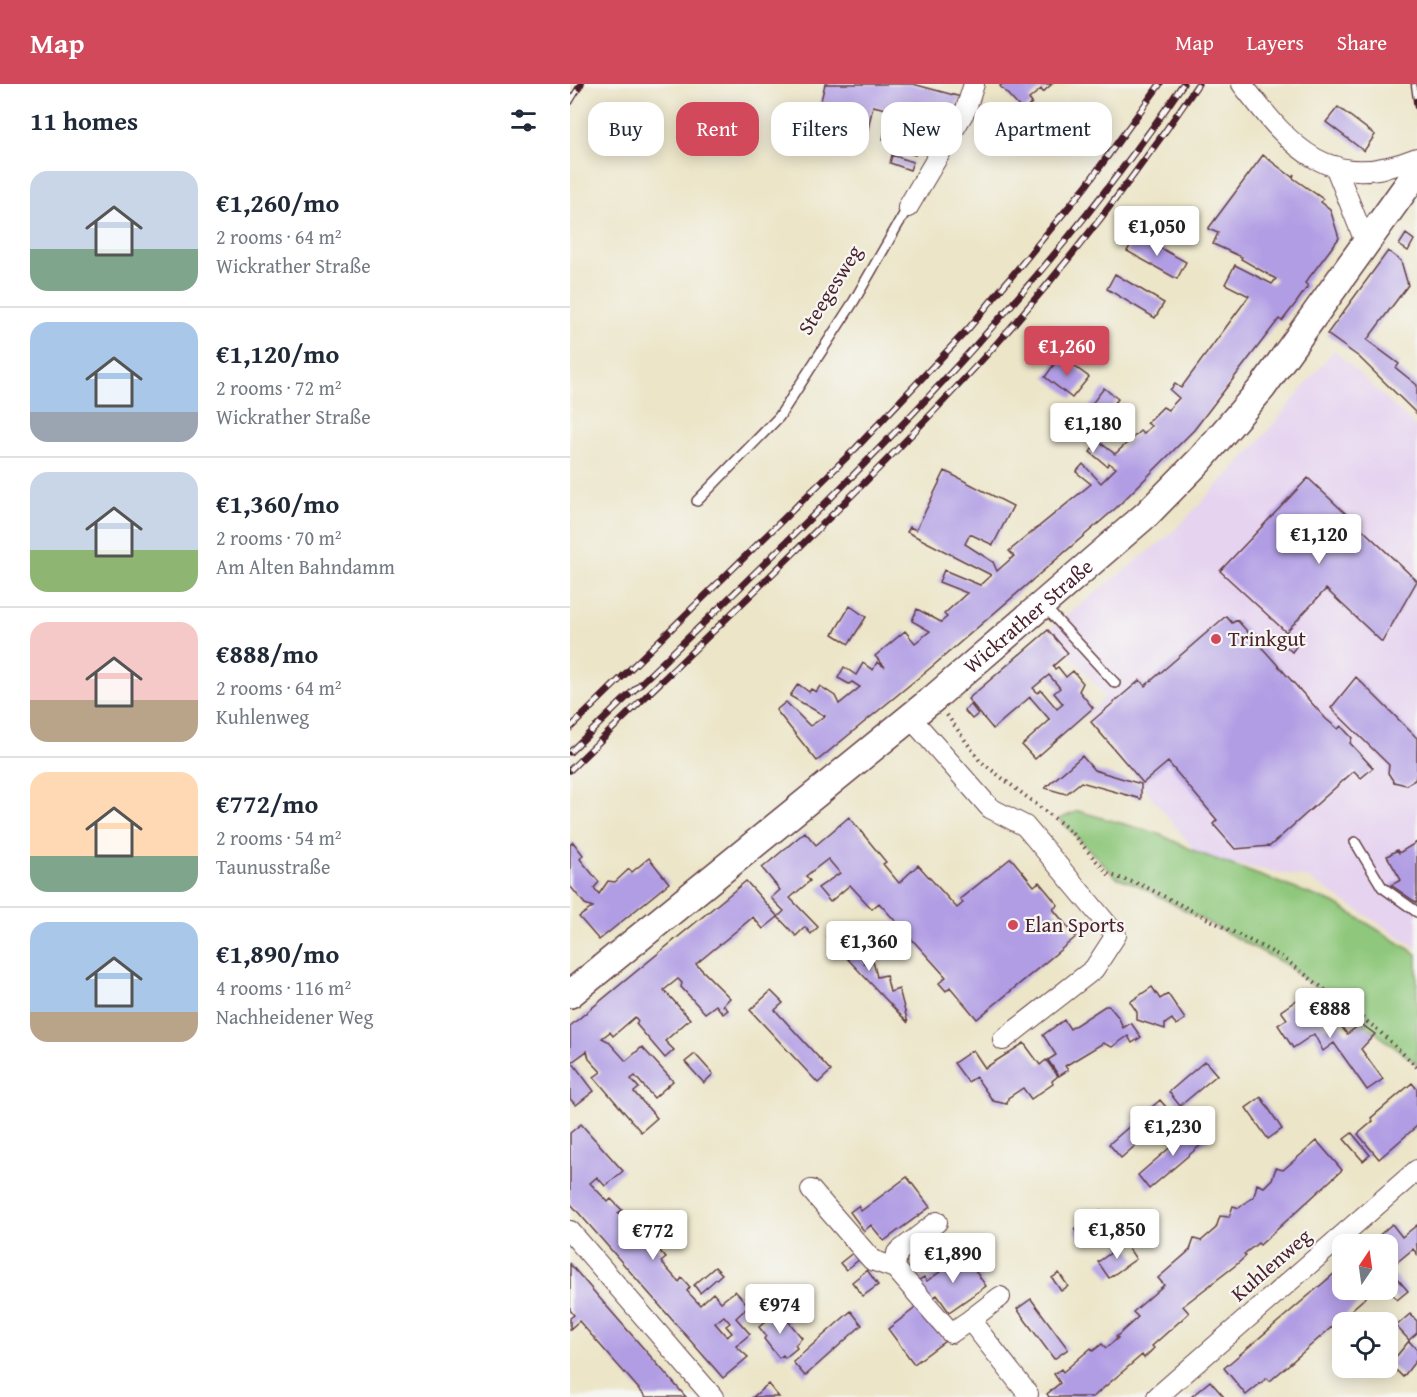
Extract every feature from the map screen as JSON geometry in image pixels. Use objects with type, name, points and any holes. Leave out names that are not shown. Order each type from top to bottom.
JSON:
[{"type":"main road","name":"Wickrather Straße","points":[[570,994],[934,698],[1147,514],[1200,460],[1262,388],[1417,172]]},
{"type":"street","name":"Steegesweg","points":[[908,207],[966,109],[974,84]]},
{"type":"street","points":[[1242,84],[1276,129],[1315,159],[1351,171],[1374,171],[1417,158]]},
{"type":"street","points":[[1335,166],[1366,244]]},
{"type":"street","points":[[910,717],[990,808],[1025,826],[1116,935],[1094,969],[1003,1040]]},
{"type":"street","name":"Kuhlenweg","points":[[1157,1397],[1417,1170]]},
{"type":"street","points":[[811,1190],[872,1260],[895,1268],[951,1333],[1000,1297]]},
{"type":"street","points":[[895,1268],[897,1253],[937,1222]]},
{"type":"street","points":[[570,1231],[713,1397]]},
{"type":"street","points":[[970,1320],[1028,1394]]},
{"type":"lane","name":"Steegesweg","points":[[697,501],[779,417],[854,301],[908,207]]},
{"type":"lane","points":[[1043,604],[1115,682]]},
{"type":"lane","points":[[1355,842],[1370,872],[1382,887],[1417,912]]},
{"type":"path","points":[[934,698],[980,760],[1067,828],[1108,874],[1144,886],[1282,957],[1378,1030],[1417,1066]]},
{"type":"shaded area","points":[[1334,350],[1417,428],[1417,948],[1308,878],[1201,858],[1087,718],[1105,696],[1049,629],[1172,533],[1256,445]]},
{"type":"green space","points":[[1078,811],[1159,834],[1199,853],[1334,903],[1417,954],[1417,1064],[1283,963],[1138,885],[1116,877],[1059,819]]},
{"type":"building","points":[[825,84],[913,84],[961,97],[958,102],[881,102],[881,108],[873,106],[869,124],[869,102],[821,102]]},
{"type":"building","points":[[1002,84],[1052,84],[1043,92],[1041,89],[1029,99],[1031,102],[1015,102],[1000,86]]},
{"type":"building","points":[[1338,107],[1375,135],[1364,151],[1326,122]]},
{"type":"building","points":[[1263,155],[1292,177],[1294,174],[1293,178],[1323,199],[1321,202],[1330,209],[1339,238],[1305,283],[1308,286],[1296,303],[1282,321],[1279,319],[1194,430],[1116,508],[934,665],[817,761],[776,710],[786,702],[810,726],[825,716],[790,696],[798,684],[809,692],[811,689],[816,692],[820,686],[835,696],[839,704],[860,687],[838,678],[844,667],[856,675],[863,663],[873,670],[877,662],[885,667],[875,656],[905,631],[915,643],[930,631],[912,621],[917,609],[941,622],[947,617],[944,614],[967,593],[939,582],[944,570],[980,585],[991,575],[907,532],[910,527],[916,530],[945,471],[1013,506],[993,545],[970,534],[965,544],[993,562],[997,571],[1014,556],[1009,551],[1091,484],[1076,472],[1083,464],[1101,483],[1116,468],[1109,463],[1107,466],[1090,452],[1098,441],[1115,454],[1140,431],[1143,434],[1151,426],[1147,423],[1163,407],[1168,410],[1179,398],[1170,390],[1175,384],[1181,388],[1249,296],[1225,284],[1235,265],[1272,284],[1276,279],[1241,259],[1242,257],[1213,244],[1218,233],[1208,229]]},
{"type":"building","points":[[892,156],[913,162],[910,170],[890,163]]},
{"type":"building","points":[[1406,234],[1414,240],[1408,251],[1399,245]]},
{"type":"building","points":[[1137,235],[1186,262],[1177,279],[1127,251]]},
{"type":"building","points":[[1388,251],[1401,261],[1408,285],[1367,340],[1399,364],[1396,368],[1417,385],[1417,414],[1359,357],[1327,334]]},
{"type":"building","points":[[1115,274],[1164,303],[1155,318],[1107,289]]},
{"type":"building","points":[[1060,356],[1089,377],[1072,398],[1045,377]]},
{"type":"building","points":[[1104,388],[1118,399],[1101,420],[1087,410]]},
{"type":"building","points":[[1308,478],[1417,581],[1382,642],[1326,589],[1286,632],[1220,571]]},
{"type":"building","points":[[850,606],[866,617],[849,644],[833,634]]},
{"type":"building","points":[[1226,616],[1232,623],[1237,620],[1326,719],[1338,729],[1341,726],[1352,738],[1350,743],[1373,768],[1361,778],[1354,771],[1270,846],[1235,849],[1213,824],[1217,820],[1168,762],[1143,783],[1091,722],[1140,680],[1145,686]]},
{"type":"building","points":[[1048,630],[1068,653],[1053,666],[1055,669],[1058,667],[1066,677],[1073,671],[1083,683],[1079,691],[1093,708],[1035,759],[1022,745],[1050,720],[1030,697],[993,729],[968,699]],"holes":[[[1049,675],[1060,688],[1054,693],[1063,704],[1057,709],[1041,690],[1038,693],[1033,688]]]},
{"type":"building","points":[[1285,633],[1297,645],[1292,652],[1279,640]]},
{"type":"building","points":[[1356,677],[1417,738],[1417,773],[1415,780],[1406,785],[1394,782],[1388,773],[1389,765],[1331,708]]},
{"type":"building","points":[[971,705],[978,714],[972,719],[964,710]]},
{"type":"building","points":[[1082,756],[1094,770],[1141,784],[1141,799],[1081,782],[1066,794],[1045,788]]},
{"type":"building","points":[[849,817],[886,862],[883,864],[899,883],[918,865],[957,908],[963,903],[960,899],[1011,858],[1034,886],[1039,882],[1058,905],[1053,909],[1076,937],[977,1019],[950,987],[946,991],[939,983],[946,977],[879,903],[872,909],[850,885],[830,902],[818,888],[840,873],[828,859],[806,876],[810,881],[790,898],[818,927],[811,934],[805,927],[796,936],[778,917],[784,911],[771,898],[780,890],[762,868],[805,832],[816,845]]},
{"type":"building","points":[[573,842],[583,855],[580,859],[599,882],[594,888],[599,894],[608,881],[615,882],[629,869],[632,872],[649,858],[669,883],[599,940],[579,917],[593,907],[585,904],[570,886],[570,845]]},
{"type":"building","points":[[1417,842],[1417,903],[1391,885],[1401,880],[1387,856],[1397,850],[1399,853]]},
{"type":"building","points":[[746,881],[778,917],[763,929],[753,917],[696,964],[730,998],[723,1005],[728,1010],[723,1014],[716,1005],[705,1013],[681,987],[682,983],[678,979],[664,990],[690,1019],[665,1041],[674,1050],[665,1058],[636,1024],[638,1021],[635,1017],[613,1036],[610,1032],[602,1038],[608,1041],[626,1061],[642,1047],[673,1081],[654,1098],[635,1076],[631,1079],[639,1088],[634,1092],[657,1118],[641,1132],[594,1077],[601,1072],[589,1059],[587,1051],[572,1062],[594,1091],[576,1105],[570,1099],[570,1026]]},
{"type":"building","points":[[846,932],[850,948],[859,946],[864,963],[873,961],[877,977],[886,975],[890,992],[899,989],[908,1023],[827,937]]},
{"type":"building","points":[[1152,987],[1160,999],[1168,994],[1185,1019],[1176,1025],[1172,1019],[1165,1024],[1165,1029],[1137,1020],[1137,1012],[1130,1002]]},
{"type":"building","points":[[771,991],[783,1003],[775,1010],[831,1071],[818,1083],[750,1010]]},
{"type":"building","points":[[1304,995],[1326,1029],[1337,1021],[1347,1034],[1361,1024],[1375,1034],[1361,1049],[1383,1079],[1367,1090],[1334,1043],[1323,1051],[1314,1034],[1293,1048],[1278,1025],[1287,1019],[1281,1011]]},
{"type":"building","points":[[1105,1006],[1109,1006],[1119,1018],[1123,1028],[1131,1023],[1141,1037],[1132,1043],[1128,1036],[1112,1047],[1103,1043],[1065,1066],[1068,1070],[1059,1076],[1048,1060],[1056,1055],[1043,1035],[1064,1020],[1070,1029]]},
{"type":"building","points":[[1024,1043],[1040,1065],[1046,1060],[1058,1076],[1052,1081],[1053,1084],[1031,1099],[1023,1088],[1008,1098],[1007,1104],[993,1101],[976,1077],[968,1082],[954,1063],[973,1050],[985,1068]]},
{"type":"building","points":[[695,1054],[713,1074],[704,1083],[685,1062]]},
{"type":"building","points":[[1205,1061],[1217,1075],[1180,1106],[1169,1092]]},
{"type":"building","points":[[1412,1083],[1417,1089],[1417,1126],[1379,1159],[1358,1134],[1373,1121],[1371,1118]]},
{"type":"building","points":[[1261,1097],[1282,1129],[1268,1139],[1246,1108]]},
{"type":"building","points":[[1160,1100],[1172,1114],[1121,1158],[1109,1144]]},
{"type":"building","points":[[581,1124],[623,1171],[605,1186],[597,1177],[590,1183],[608,1202],[611,1199],[622,1210],[618,1213],[633,1230],[638,1226],[666,1258],[661,1262],[679,1282],[682,1278],[690,1287],[687,1291],[700,1305],[713,1293],[721,1302],[735,1291],[749,1306],[736,1318],[750,1334],[736,1346],[748,1357],[723,1378],[570,1203],[570,1133]],"holes":[[[724,1316],[730,1323],[726,1326],[732,1333],[727,1337],[715,1323]]]},
{"type":"building","points":[[1196,1125],[1208,1139],[1149,1189],[1138,1175]]},
{"type":"building","points":[[1352,1133],[1370,1155],[1363,1161],[1344,1139]]},
{"type":"building","points":[[1317,1141],[1342,1170],[1260,1245],[1258,1243],[1244,1254],[1246,1256],[1236,1265],[1183,1306],[1189,1313],[1152,1346],[1154,1348],[1144,1358],[1142,1355],[1093,1397],[1049,1397],[1047,1394],[1060,1383],[1054,1374],[1061,1369],[1063,1372],[1091,1348],[1093,1351],[1102,1344],[1106,1348],[1118,1338],[1116,1337],[1138,1317],[1133,1312],[1164,1285],[1158,1278],[1190,1250],[1194,1239],[1201,1241],[1216,1228],[1220,1216],[1229,1217],[1233,1206],[1239,1208],[1254,1196],[1257,1184],[1264,1187],[1272,1179],[1276,1168],[1283,1170]]},
{"type":"building","points":[[907,1177],[930,1207],[884,1241],[871,1225],[864,1231],[850,1212],[858,1206],[861,1211]]},
{"type":"building","points":[[1100,1210],[1112,1225],[1085,1244],[1074,1229]]},
{"type":"building","points":[[1392,1224],[1402,1237],[1417,1225],[1417,1254],[1413,1249],[1398,1262],[1398,1234],[1381,1234]]},
{"type":"building","points":[[1125,1243],[1136,1259],[1109,1278],[1098,1262]]},
{"type":"building","points":[[854,1252],[860,1259],[846,1270],[840,1263]]},
{"type":"building","points":[[964,1255],[986,1286],[949,1312],[937,1295],[929,1300],[916,1282],[924,1277],[927,1281]]},
{"type":"building","points":[[570,1264],[686,1397],[646,1397],[579,1321],[570,1329],[570,1318],[574,1315],[570,1310]]},
{"type":"building","points":[[715,1267],[722,1274],[700,1293],[694,1285]]},
{"type":"building","points":[[867,1270],[878,1285],[863,1296],[852,1282]]},
{"type":"building","points":[[1059,1273],[1068,1286],[1061,1291],[1052,1278]]},
{"type":"building","points":[[1332,1276],[1332,1300],[1363,1300],[1349,1312],[1332,1312],[1332,1327],[1270,1381],[1267,1378],[1246,1395],[1224,1368]]},
{"type":"building","points":[[1398,1279],[1408,1291],[1398,1299]]},
{"type":"building","points":[[1031,1299],[1068,1349],[1054,1359],[1017,1309]]},
{"type":"building","points":[[918,1306],[945,1341],[914,1364],[888,1329]]},
{"type":"building","points":[[779,1310],[802,1338],[795,1345],[797,1348],[785,1358],[783,1355],[779,1358],[764,1339],[766,1336],[759,1327]]},
{"type":"building","points":[[851,1311],[862,1325],[805,1376],[793,1362]]},
{"type":"building","points":[[1410,1314],[1417,1321],[1417,1333],[1409,1340],[1398,1328],[1398,1324]]},
{"type":"building","points":[[1409,1341],[1417,1350],[1417,1359],[1403,1377],[1398,1372],[1398,1354]]},
{"type":"building","points":[[1210,1381],[1224,1397],[1191,1397]]},
{"type":"building","points":[[768,1384],[779,1397],[753,1397]]},
{"type":"railway","points":[[570,102],[581,84]]},
{"type":"railway","points":[[570,728],[856,448],[969,328],[1086,186],[1160,84]]},
{"type":"railway","points":[[570,752],[814,514],[971,350],[1046,265],[1116,176],[1183,84]]},
{"type":"railway","points":[[570,770],[784,563],[889,458],[991,350],[1099,220],[1150,153],[1198,84]]},
{"type":"railway","points":[[1414,84],[1417,106]]},
{"type":"place","name":"Trinkgut","points":[[1216,639]]},
{"type":"place","name":"Elan Sports","points":[[1013,925]]}]
